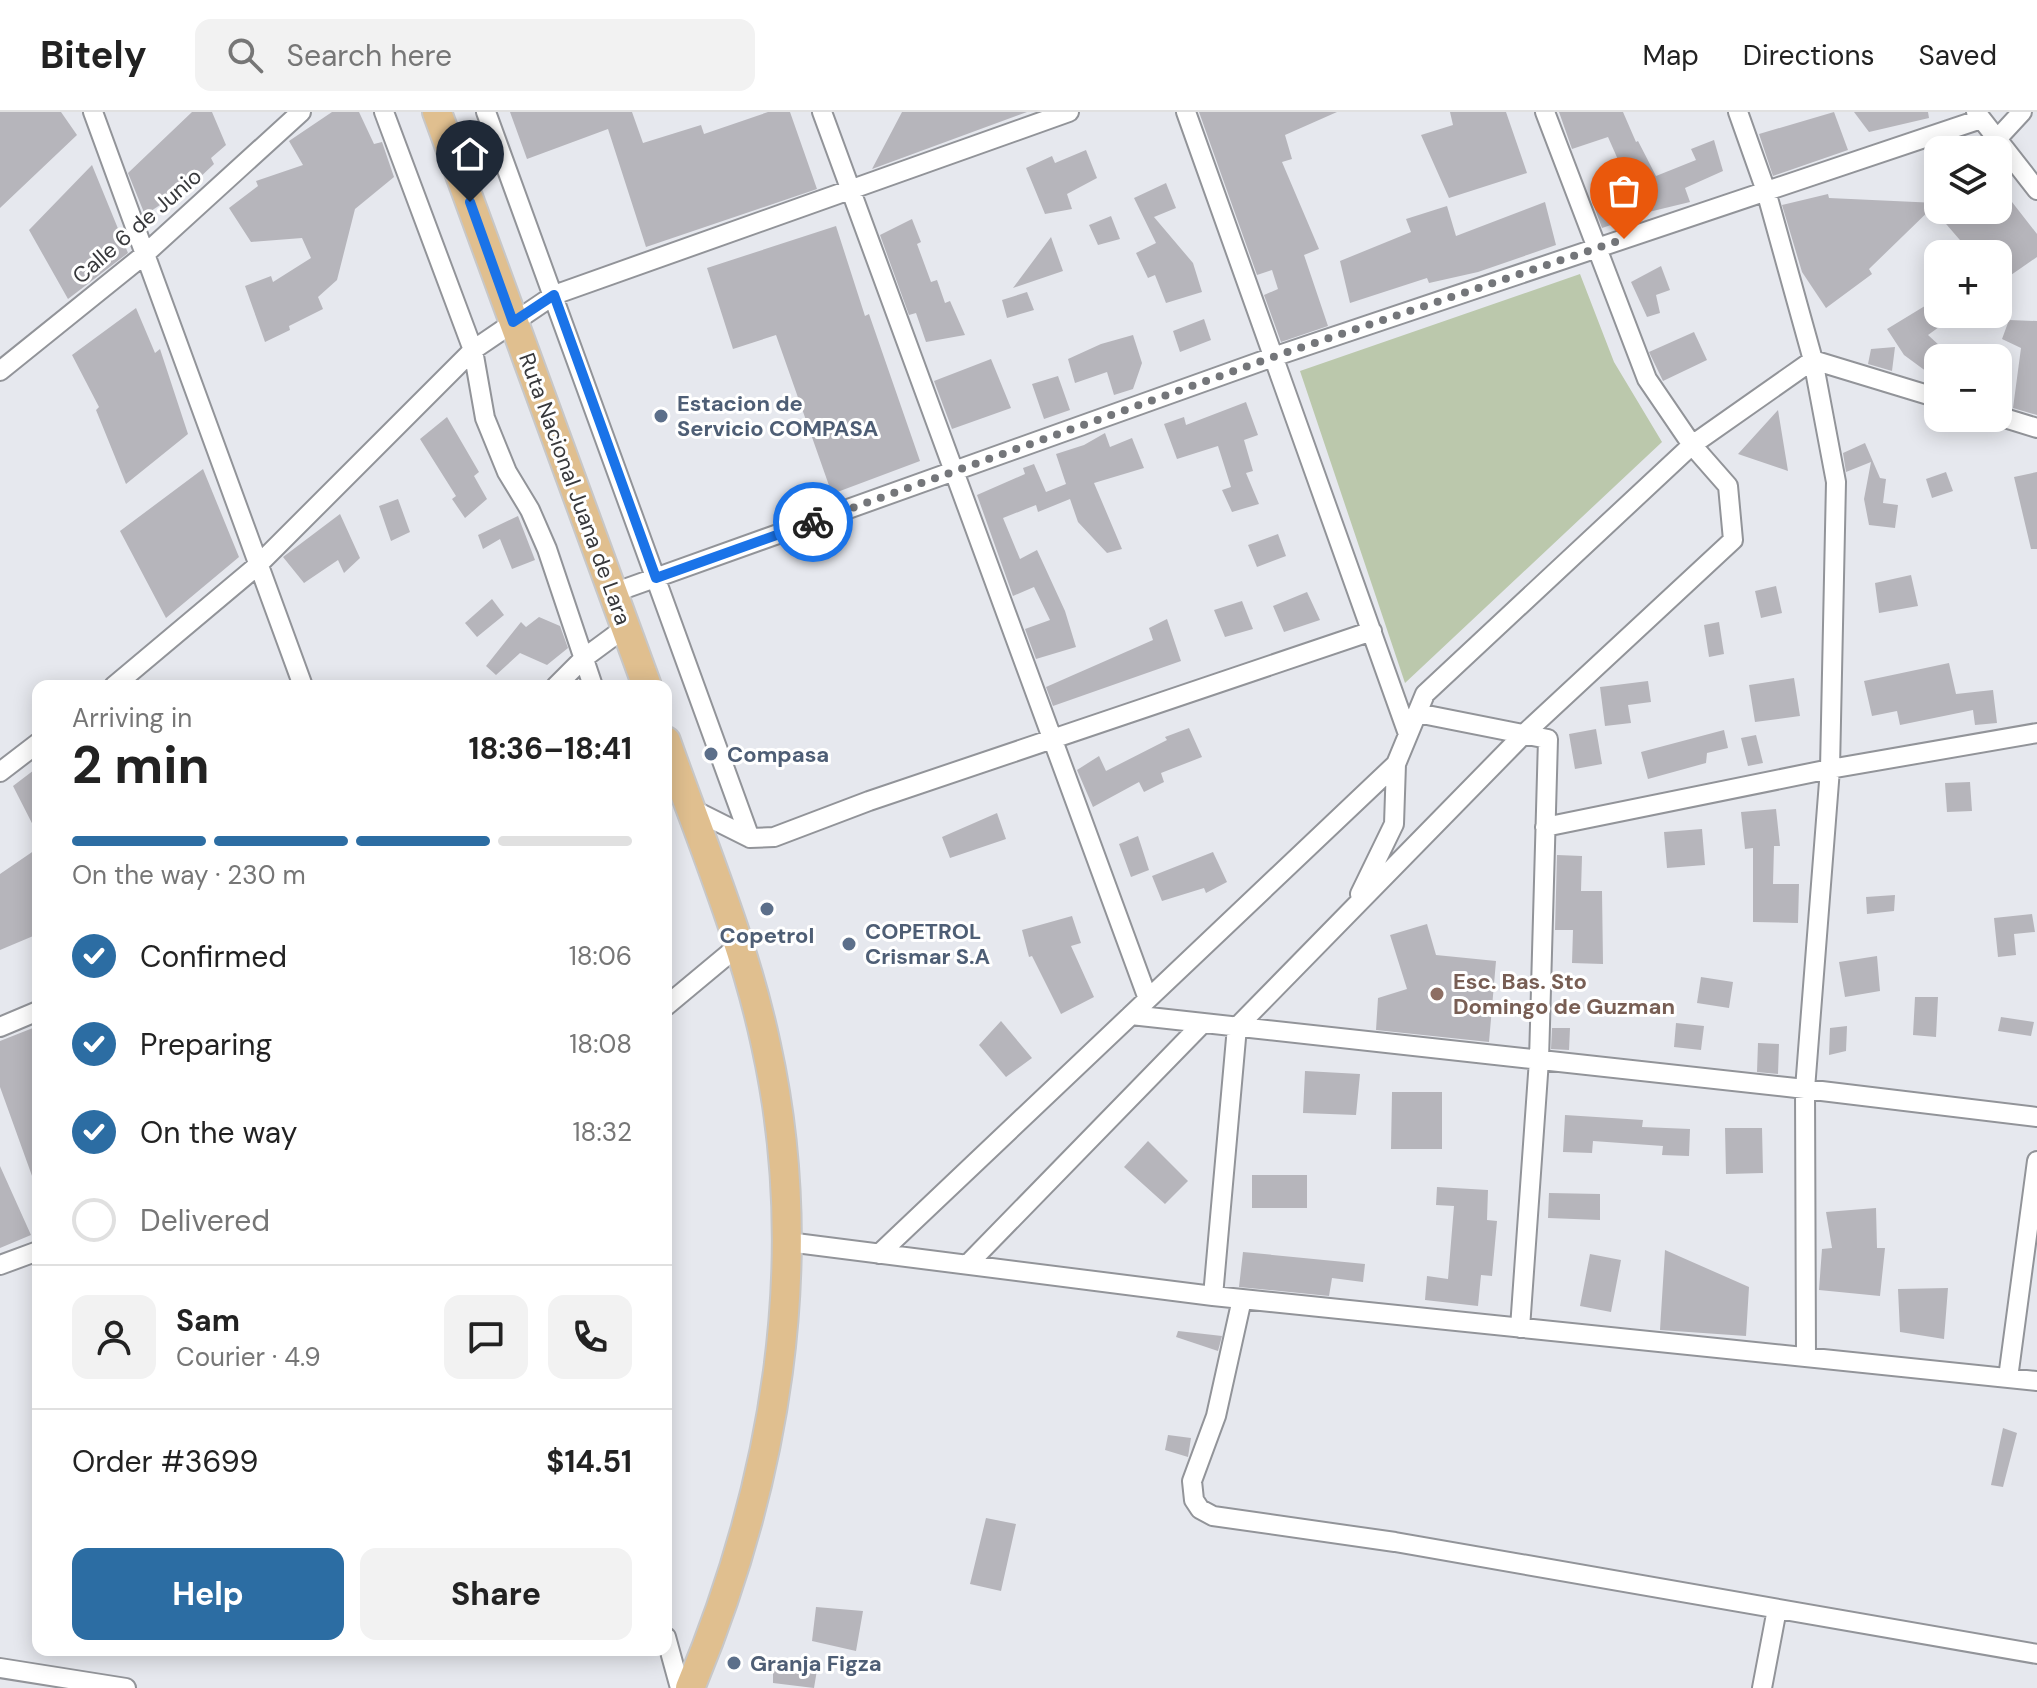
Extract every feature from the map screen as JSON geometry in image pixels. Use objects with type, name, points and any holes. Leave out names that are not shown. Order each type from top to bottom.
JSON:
[{"type":"highway","name":"Ruta Nacional Juana de Lara","points":[[437,112],[645,680]]},
{"type":"highway","points":[[672,765],[692,809],[738,946],[766,1045],[782,1140],[788,1242],[782,1359],[769,1436],[735,1570],[690,1688]]},
{"type":"street","points":[[93,112],[301,680]]},
{"type":"street","name":"Calle 6 de Junio","points":[[0,371],[144,255],[301,112]]},
{"type":"street","points":[[384,112],[473,350],[485,418],[507,472],[530,510],[547,549],[591,680]]},
{"type":"street","points":[[486,112],[750,838]]},
{"type":"street","points":[[822,112],[1148,999]]},
{"type":"street","points":[[121,680],[257,566],[473,350],[554,295],[1069,112]]},
{"type":"street","points":[[1186,112],[1408,734]]},
{"type":"street","points":[[1213,1296],[1237,1027],[1524,734],[1733,540],[1728,486],[1692,445],[1647,379],[1545,112]]},
{"type":"street","points":[[1738,112],[1766,191],[1813,360],[1836,482],[1830,769],[1805,1089],[1806,1357]]},
{"type":"street","points":[[2000,136],[2022,112]]},
{"type":"street","points":[[613,593],[1273,357],[1766,191],[1978,115],[1995,136]]},
{"type":"street","points":[[2012,158],[2037,190]]},
{"type":"street","points":[[1813,360],[1924,394]]},
{"type":"street","points":[[1354,907],[1394,824],[1396,764],[1425,694],[1692,445],[1813,360]]},
{"type":"street","points":[[2012,420],[2037,428]]},
{"type":"street","points":[[562,680],[584,658],[626,627]]},
{"type":"street","points":[[692,809],[750,838],[774,837],[1372,631]]},
{"type":"street","points":[[1417,713],[1548,739],[1539,1060],[1520,1328]]},
{"type":"street","points":[[1545,827],[1830,769],[2037,733]]},
{"type":"street","points":[[0,772],[32,748]]},
{"type":"street","points":[[879,1254],[1396,764]]},
{"type":"street","points":[[672,1001],[738,946]]},
{"type":"street","points":[[0,1027],[32,1014]]},
{"type":"street","points":[[1131,1015],[2037,1117]]},
{"type":"street","points":[[968,1264],[1203,1023]]},
{"type":"street","points":[[2008,1378],[2037,1161]]},
{"type":"street","points":[[788,1242],[1213,1296],[2037,1381]]},
{"type":"street","points":[[0,1265],[32,1253]]},
{"type":"street","points":[[1242,1299],[1216,1416],[1192,1481],[1194,1500],[1200,1509],[1213,1516],[1395,1542],[2037,1654]]},
{"type":"street","points":[[1762,1688],[1777,1609]]},
{"type":"street","points":[[671,1656],[680,1688]]},
{"type":"street","points":[[0,1668],[126,1688]]},
{"type":"green space","points":[[1580,274],[1614,362],[1662,442],[1405,683],[1300,371]]},
{"type":"building","points":[[0,112],[61,112],[77,135],[0,208]]},
{"type":"building","points":[[192,112],[212,112],[226,145],[211,158],[214,164],[196,181],[145,215],[128,173]]},
{"type":"building","points":[[332,112],[359,112],[374,144],[382,142],[394,177],[355,209],[337,280],[318,297],[323,309],[265,342],[245,286],[271,276],[273,282],[311,258],[302,238],[251,242],[229,208],[258,186],[256,181],[303,165],[289,141]]},
{"type":"building","points":[[510,112],[632,112],[643,143],[701,125],[704,134],[768,112],[790,112],[817,189],[646,247],[608,129],[527,159]]},
{"type":"building","points":[[902,112],[1027,112],[872,169]]},
{"type":"building","points":[[1199,112],[1337,112],[1285,135],[1292,159],[1282,162],[1319,249],[1304,255],[1328,326],[1281,342],[1264,295],[1278,289],[1272,270],[1257,275]]},
{"type":"building","points":[[1450,112],[1506,112],[1527,173],[1449,198],[1421,135],[1453,125]]},
{"type":"building","points":[[1559,112],[1623,112],[1656,176],[1696,160],[1691,149],[1714,140],[1723,171],[1685,188],[1690,202],[1628,217],[1602,228],[1591,198],[1626,184],[1627,180],[1608,137],[1572,149]]},
{"type":"building","points":[[1834,112],[1848,150],[1773,176],[1759,134]]},
{"type":"building","points":[[1854,112],[1928,112],[1929,118],[1869,132]]},
{"type":"building","points":[[1086,150],[1097,178],[1067,194],[1072,209],[1045,214],[1026,168],[1052,156],[1055,163]]},
{"type":"building","points":[[92,165],[128,253],[68,299],[29,230]]},
{"type":"building","points":[[1166,183],[1176,208],[1154,217],[1193,263],[1202,292],[1166,303],[1155,275],[1148,278],[1136,253],[1156,243],[1134,198]]},
{"type":"building","points":[[1828,194],[1829,198],[1924,202],[1924,216],[1869,269],[1872,274],[1826,308],[1802,272],[1782,205]]},
{"type":"building","points":[[1545,202],[1556,245],[1478,272],[1429,283],[1427,278],[1350,303],[1340,261],[1411,232],[1406,219],[1447,206],[1456,236]]},
{"type":"building","points":[[2012,202],[2037,234],[2037,257],[2012,274],[2012,240],[1960,240],[1946,224],[2012,224]]},
{"type":"building","points":[[1111,216],[1120,239],[1098,245],[1089,225]]},
{"type":"building","points":[[912,219],[921,242],[917,244],[931,282],[937,280],[945,303],[950,301],[965,335],[926,342],[916,313],[909,315],[880,235]]},
{"type":"building","points":[[836,226],[865,316],[869,314],[920,461],[832,494],[776,335],[733,349],[707,268]]},
{"type":"building","points":[[1051,237],[1063,271],[1013,288]]},
{"type":"building","points":[[1661,266],[1670,290],[1656,295],[1660,313],[1647,317],[1631,282]]},
{"type":"building","points":[[1027,292],[1034,310],[1007,318],[1002,300]]},
{"type":"building","points":[[1924,307],[1924,328],[1938,328],[1928,335],[1938,344],[1924,344],[1924,370],[1904,355],[1887,329]]},
{"type":"building","points":[[136,308],[155,353],[160,349],[188,434],[126,484],[96,410],[99,407],[72,355]]},
{"type":"building","points":[[1204,319],[1211,340],[1180,352],[1173,331]]},
{"type":"building","points":[[2012,320],[2037,321],[2037,415],[2013,408],[2021,348],[2002,339],[2006,328],[2012,328]]},
{"type":"building","points":[[1694,332],[1707,360],[1663,381],[1649,352]]},
{"type":"building","points":[[1133,335],[1142,363],[1133,389],[1114,395],[1107,372],[1075,383],[1068,359],[1101,344]]},
{"type":"building","points":[[1895,347],[1892,371],[1868,364],[1871,349]]},
{"type":"building","points":[[991,359],[1011,408],[952,429],[934,381]]},
{"type":"building","points":[[1058,376],[1070,410],[1044,419],[1032,384]]},
{"type":"building","points":[[1246,402],[1258,435],[1244,440],[1253,471],[1246,473],[1259,504],[1232,512],[1222,490],[1231,487],[1218,446],[1177,459],[1164,424],[1184,417],[1186,425]]},
{"type":"building","points":[[1778,410],[1788,471],[1738,454]]},
{"type":"building","points":[[447,417],[479,472],[474,476],[487,499],[465,518],[452,499],[456,496],[420,439]]},
{"type":"building","points":[[1105,433],[1110,447],[1132,438],[1144,468],[1094,483],[1122,549],[1107,553],[1078,522],[1070,499],[1038,512],[1036,505],[1003,518],[1020,559],[1037,550],[1065,611],[1076,647],[1036,659],[1025,629],[1050,620],[1034,587],[1013,596],[977,495],[1025,474],[1023,468],[1034,464],[1046,492],[1066,484],[1056,454],[1084,445]]},
{"type":"building","points":[[1865,443],[1880,478],[1886,479],[1883,503],[1898,505],[1895,528],[1869,525],[1864,499],[1871,462],[1846,472],[1843,453]]},
{"type":"building","points":[[203,469],[239,557],[166,618],[120,531]]},
{"type":"building","points":[[1946,472],[1953,491],[1932,498],[1926,479]]},
{"type":"building","points":[[2037,472],[2037,549],[2031,549],[2014,477]]},
{"type":"building","points":[[398,499],[410,532],[391,541],[379,506]]},
{"type":"building","points":[[340,514],[360,558],[344,573],[338,560],[304,583],[283,557]]},
{"type":"building","points":[[518,516],[535,560],[512,569],[500,539],[483,549],[478,535]]},
{"type":"building","points":[[1278,534],[1286,556],[1257,567],[1248,545]]},
{"type":"building","points":[[1911,575],[1918,606],[1879,613],[1875,583]]},
{"type":"building","points":[[1776,586],[1782,613],[1761,618],[1755,591]]},
{"type":"building","points":[[1307,592],[1320,620],[1284,632],[1273,606]]},
{"type":"building","points":[[492,599],[504,615],[477,637],[465,623]]},
{"type":"building","points":[[1242,601],[1253,629],[1225,637],[1214,610]]},
{"type":"building","points":[[539,617],[560,626],[568,648],[547,665],[520,653],[496,675],[486,666],[521,622],[526,627]]},
{"type":"building","points":[[1167,619],[1181,661],[1053,706],[1046,687],[1153,640],[1149,628]]},
{"type":"building","points":[[1719,622],[1724,654],[1709,657],[1704,625]]},
{"type":"building","points":[[1949,663],[1956,694],[1993,690],[1997,723],[1975,725],[1973,710],[1900,725],[1897,711],[1872,716],[1864,681]]},
{"type":"building","points":[[1794,678],[1800,716],[1755,722],[1749,685]]},
{"type":"building","points":[[1648,681],[1651,702],[1628,705],[1631,723],[1605,726],[1600,687]]},
{"type":"building","points":[[1189,728],[1202,757],[1161,773],[1164,782],[1144,792],[1139,782],[1093,807],[1077,770],[1099,756],[1106,771],[1167,740],[1165,737]]},
{"type":"building","points":[[1596,729],[1602,764],[1575,769],[1569,734]]},
{"type":"building","points":[[1724,730],[1728,748],[1707,753],[1706,763],[1648,779],[1641,752]]},
{"type":"building","points":[[1756,735],[1763,763],[1748,766],[1741,738]]},
{"type":"building","points":[[32,772],[32,823],[13,786]]},
{"type":"building","points":[[1970,782],[1972,811],[1947,812],[1945,783]]},
{"type":"building","points":[[1776,809],[1780,846],[1774,846],[1773,884],[1799,884],[1798,923],[1753,922],[1753,848],[1745,849],[1741,812]]},
{"type":"building","points":[[997,813],[1006,839],[950,858],[942,837]]},
{"type":"building","points":[[1702,829],[1705,865],[1667,868],[1664,832]]},
{"type":"building","points":[[1138,836],[1149,870],[1131,877],[1119,844]]},
{"type":"building","points":[[32,852],[32,937],[0,950],[0,874]]},
{"type":"building","points":[[1213,852],[1227,882],[1206,893],[1204,888],[1162,901],[1152,876]]},
{"type":"building","points":[[1557,855],[1582,856],[1581,891],[1602,891],[1603,964],[1572,963],[1573,930],[1555,930]]},
{"type":"building","points":[[1895,895],[1894,911],[1867,914],[1866,897]]},
{"type":"building","points":[[2032,914],[2035,932],[2014,934],[2016,955],[1998,957],[1994,918]]},
{"type":"building","points":[[1072,916],[1081,943],[1071,946],[1094,997],[1061,1014],[1032,956],[1029,957],[1022,930]]},
{"type":"building","points":[[1427,924],[1436,955],[1496,961],[1489,1042],[1376,1030],[1378,998],[1407,989],[1390,935]]},
{"type":"building","points":[[1877,956],[1880,991],[1845,997],[1839,962]]},
{"type":"building","points":[[1701,977],[1733,982],[1729,1008],[1697,1003]]},
{"type":"building","points":[[1915,997],[1938,997],[1936,1037],[1913,1035]]},
{"type":"building","points":[[2001,1017],[2034,1022],[2031,1036],[1998,1031]]},
{"type":"building","points":[[1001,1021],[1032,1058],[1006,1077],[979,1045]]},
{"type":"building","points":[[1676,1023],[1704,1026],[1701,1050],[1674,1047]]},
{"type":"building","points":[[1847,1026],[1846,1051],[1829,1055],[1830,1028]]},
{"type":"building","points":[[32,1028],[32,1176],[0,1087],[0,1041]]},
{"type":"building","points":[[1552,1028],[1570,1028],[1569,1050],[1551,1049]]},
{"type":"building","points":[[1758,1043],[1779,1044],[1778,1074],[1757,1072]]},
{"type":"building","points":[[1305,1071],[1360,1074],[1356,1115],[1303,1113]]},
{"type":"building","points":[[1392,1092],[1442,1092],[1442,1149],[1391,1149]]},
{"type":"building","points":[[1565,1115],[1643,1120],[1642,1127],[1690,1129],[1689,1156],[1662,1155],[1663,1146],[1593,1141],[1592,1153],[1563,1152]]},
{"type":"building","points":[[1725,1128],[1762,1128],[1763,1173],[1726,1174]]},
{"type":"building","points":[[1148,1141],[1188,1181],[1165,1204],[1124,1167]]},
{"type":"building","points":[[0,1166],[31,1235],[0,1248]]},
{"type":"building","points":[[1252,1175],[1307,1175],[1307,1208],[1252,1208]]},
{"type":"building","points":[[1437,1187],[1488,1190],[1487,1220],[1497,1221],[1492,1276],[1481,1275],[1478,1306],[1425,1300],[1427,1276],[1448,1279],[1454,1206],[1436,1205]]},
{"type":"building","points":[[1549,1193],[1600,1194],[1600,1220],[1548,1218]]},
{"type":"building","points":[[1876,1208],[1877,1248],[1885,1248],[1880,1296],[1819,1290],[1822,1249],[1832,1248],[1826,1212]]},
{"type":"building","points":[[1665,1250],[1749,1287],[1746,1336],[1660,1330]]},
{"type":"building","points":[[1243,1252],[1365,1264],[1363,1282],[1332,1278],[1329,1296],[1239,1287]]},
{"type":"building","points":[[1590,1254],[1621,1260],[1611,1312],[1580,1306]]},
{"type":"building","points":[[1948,1288],[1944,1339],[1900,1332],[1898,1289]]},
{"type":"building","points":[[1178,1331],[1222,1336],[1218,1351],[1176,1337]]},
{"type":"building","points":[[2003,1428],[2017,1433],[2003,1487],[1991,1485]]},
{"type":"building","points":[[1168,1435],[1191,1438],[1188,1457],[1165,1450]]},
{"type":"building","points":[[986,1518],[1016,1524],[1001,1591],[970,1584]]},
{"type":"building","points":[[816,1607],[863,1611],[856,1651],[812,1641]]},
{"type":"building","points":[[773,1662],[817,1670],[814,1688],[773,1683]]},
{"type":"way so far","points":[[813,522],[1273,357],[1624,239]]},
{"type":"place","name":"Estacion de Servicio COMPASA","points":[[661,416]]},
{"type":"place","name":"Compasa","points":[[711,754]]},
{"type":"place","name":"Copetrol","points":[[767,909]]},
{"type":"place","name":"COPETROL Crismar S.A","points":[[849,944]]},
{"type":"place","name":"Esc. Bas. Sto Domingo de Guzman","points":[[1437,994]]},
{"type":"place","name":"Granja Figza","points":[[734,1663]]},
{"type":"route","points":[[470,202],[513,322],[554,295],[656,578],[813,522]]}]
